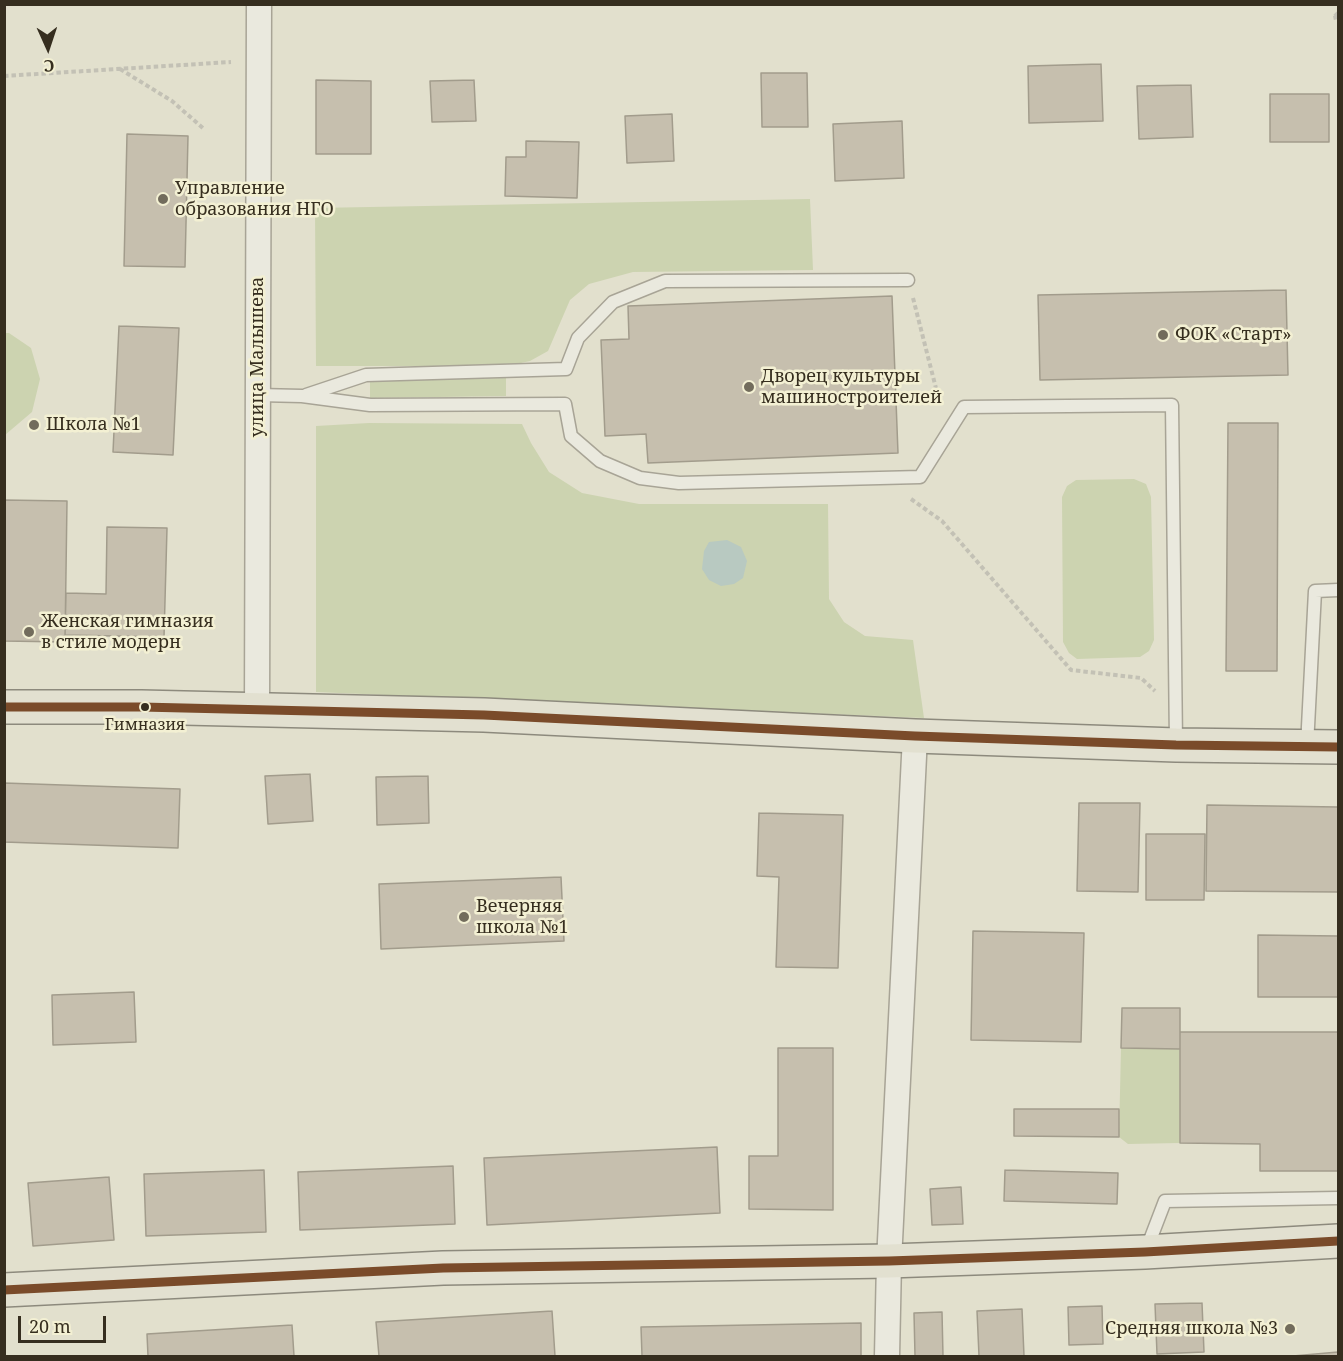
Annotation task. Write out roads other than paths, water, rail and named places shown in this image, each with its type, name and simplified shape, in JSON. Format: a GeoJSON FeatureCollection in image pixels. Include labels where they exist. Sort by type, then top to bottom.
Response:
{"type":"FeatureCollection","features":[{"type":"Feature","properties":{"kind":"main road"},"geometry":{"type":"LineString","coordinates":[[4,707],[257,709],[484,715],[915,736],[1176,745],[1323,747]]}},
{"type":"Feature","properties":{"kind":"main road"},"geometry":{"type":"LineString","coordinates":[[4,1290],[443,1268],[889,1261],[1145,1252],[1338,1241]]}},
{"type":"Feature","properties":{"kind":"street","name":"улица Малышева"},"geometry":{"type":"LineString","coordinates":[[257,709],[259,4]]}},
{"type":"Feature","properties":{"kind":"street"},"geometry":{"type":"LineString","coordinates":[[887,1356],[889,1261],[915,736]]}},
{"type":"Feature","properties":{"kind":"lane"},"geometry":{"type":"LineString","coordinates":[[302,396],[366,375],[566,369],[578,338],[613,302],[665,281],[908,280]]}},
{"type":"Feature","properties":{"kind":"lane"},"geometry":{"type":"LineString","coordinates":[[258,395],[302,396],[369,405],[565,404],[571,436],[600,461],[640,478],[679,483],[920,477],[964,407],[1172,405],[1176,745]]}},
{"type":"Feature","properties":{"kind":"lane"},"geometry":{"type":"LineString","coordinates":[[1323,747],[1315,591],[1338,590]]}},
{"type":"Feature","properties":{"kind":"lane"},"geometry":{"type":"LineString","coordinates":[[1145,1252],[1165,1202],[1338,1198]]}},
{"type":"Feature","properties":{"kind":"place","name":"Управление образования НГО"},"geometry":{"type":"Point","coordinates":[163,199]}},
{"type":"Feature","properties":{"kind":"place","name":"ФОК «Старт»"},"geometry":{"type":"Point","coordinates":[1163,335]}},
{"type":"Feature","properties":{"kind":"place","name":"Дворец культуры машиностроителей"},"geometry":{"type":"Point","coordinates":[749,387]}},
{"type":"Feature","properties":{"kind":"place","name":"Школа №1"},"geometry":{"type":"Point","coordinates":[34,425]}},
{"type":"Feature","properties":{"kind":"place","name":"Женская гимназия в стиле модерн"},"geometry":{"type":"Point","coordinates":[29,632]}},
{"type":"Feature","properties":{"kind":"place","name":"Гимназия"},"geometry":{"type":"Point","coordinates":[145,707]}},
{"type":"Feature","properties":{"kind":"place","name":"Вечерняя школа №1"},"geometry":{"type":"Point","coordinates":[464,917]}},
{"type":"Feature","properties":{"kind":"place","name":"Средняя школа №3"},"geometry":{"type":"Point","coordinates":[1290,1329]}}]}
